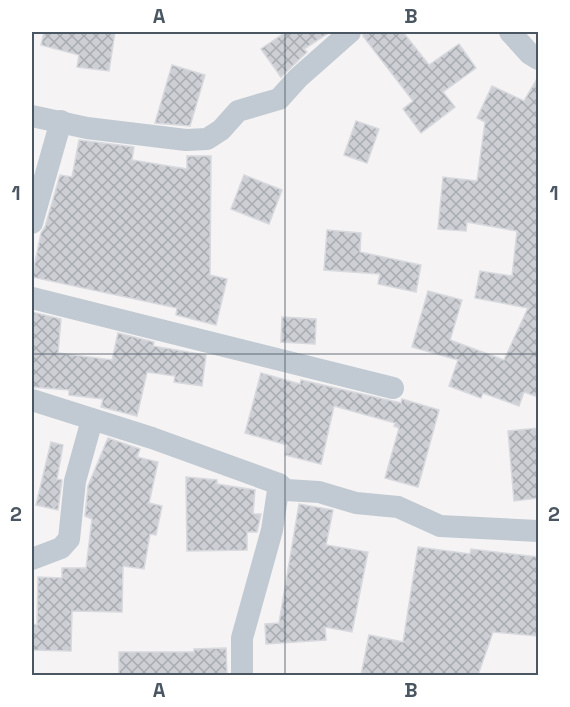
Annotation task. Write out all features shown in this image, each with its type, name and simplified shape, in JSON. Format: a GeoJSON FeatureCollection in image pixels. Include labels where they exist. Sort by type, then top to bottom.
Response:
{"type":"FeatureCollection","features":[{"type":"Feature","properties":{"kind":"street"},"geometry":{"type":"LineString","coordinates":[[32,116],[87,128],[140,135],[207,139],[221,130],[238,111],[279,99],[298,78],[350,32]]}},
{"type":"Feature","properties":{"kind":"street"},"geometry":{"type":"LineString","coordinates":[[510,32],[530,54],[538,58]]}},
{"type":"Feature","properties":{"kind":"street"},"geometry":{"type":"LineString","coordinates":[[32,223],[61,121]]}},
{"type":"Feature","properties":{"kind":"street"},"geometry":{"type":"LineString","coordinates":[[32,298],[393,388]]}},
{"type":"Feature","properties":{"kind":"street"},"geometry":{"type":"LineString","coordinates":[[32,400],[279,484],[286,490],[319,492],[356,503],[398,507],[440,526],[538,531]]}},
{"type":"Feature","properties":{"kind":"street"},"geometry":{"type":"LineString","coordinates":[[32,559],[62,548],[69,539],[75,481],[92,420]]}},
{"type":"Feature","properties":{"kind":"street"},"geometry":{"type":"LineString","coordinates":[[242,675],[242,638],[272,530],[279,484]]}},
{"type":"Feature","properties":{"kind":"building"},"geometry":{"type":"Polygon","coordinates":[[[44,32],[115,32],[109,71],[77,67],[79,55],[41,45],[44,32]]]}},
{"type":"Feature","properties":{"kind":"building"},"geometry":{"type":"Polygon","coordinates":[[[286,32],[330,32],[304,49],[307,52],[281,77],[261,49],[286,32]]]}},
{"type":"Feature","properties":{"kind":"building"},"geometry":{"type":"Polygon","coordinates":[[[363,32],[403,32],[429,65],[459,44],[476,68],[443,92],[455,107],[421,133],[403,109],[413,101],[363,36],[363,32]]]}},
{"type":"Feature","properties":{"kind":"building"},"geometry":{"type":"Polygon","coordinates":[[[172,65],[205,75],[190,126],[155,123],[172,65]]]}},
{"type":"Feature","properties":{"kind":"building"},"geometry":{"type":"Polygon","coordinates":[[[538,77],[538,397],[524,392],[519,406],[483,393],[481,398],[449,386],[458,360],[412,347],[428,291],[462,300],[450,340],[504,360],[528,308],[475,298],[480,271],[512,276],[517,231],[467,222],[466,231],[438,229],[443,177],[477,181],[485,122],[477,118],[492,86],[524,101],[538,77]]]}},
{"type":"Feature","properties":{"kind":"building"},"geometry":{"type":"Polygon","coordinates":[[[356,121],[379,129],[367,163],[344,155],[356,121]]]}},
{"type":"Feature","properties":{"kind":"building"},"geometry":{"type":"Polygon","coordinates":[[[79,140],[134,147],[132,160],[187,169],[187,156],[211,156],[210,275],[227,279],[216,325],[176,315],[177,308],[32,277],[41,233],[45,227],[60,175],[72,177],[79,140]]]}},
{"type":"Feature","properties":{"kind":"building"},"geometry":{"type":"Polygon","coordinates":[[[244,175],[282,190],[269,224],[231,209],[244,175]]]}},
{"type":"Feature","properties":{"kind":"building"},"geometry":{"type":"Polygon","coordinates":[[[327,230],[361,233],[360,252],[421,265],[416,292],[378,284],[380,274],[324,270],[327,230]]]}},
{"type":"Feature","properties":{"kind":"building"},"geometry":{"type":"Polygon","coordinates":[[[32,312],[61,319],[58,353],[112,360],[118,333],[154,342],[153,346],[206,355],[202,386],[174,382],[175,376],[147,372],[137,416],[101,407],[103,399],[69,395],[69,390],[32,387],[32,312]]]}},
{"type":"Feature","properties":{"kind":"building"},"geometry":{"type":"Polygon","coordinates":[[[282,317],[316,319],[315,344],[281,342],[282,317]]]}},
{"type":"Feature","properties":{"kind":"building"},"geometry":{"type":"Polygon","coordinates":[[[261,373],[300,384],[301,380],[401,403],[402,399],[439,410],[418,487],[385,478],[399,428],[394,426],[395,423],[334,406],[321,464],[285,455],[287,445],[245,433],[261,373]]]}},
{"type":"Feature","properties":{"kind":"building"},"geometry":{"type":"Polygon","coordinates":[[[538,428],[538,498],[514,501],[508,431],[538,428]]]}},
{"type":"Feature","properties":{"kind":"building"},"geometry":{"type":"Polygon","coordinates":[[[108,438],[140,449],[137,457],[158,462],[149,503],[162,506],[156,535],[150,534],[144,569],[123,566],[122,612],[72,611],[71,651],[32,650],[32,624],[37,625],[38,577],[62,578],[62,568],[86,568],[92,519],[85,516],[88,486],[108,438]]]}},
{"type":"Feature","properties":{"kind":"building"},"geometry":{"type":"Polygon","coordinates":[[[51,442],[63,445],[57,479],[62,480],[58,510],[36,505],[51,442]]]}},
{"type":"Feature","properties":{"kind":"building"},"geometry":{"type":"Polygon","coordinates":[[[186,477],[217,480],[217,484],[255,490],[253,514],[261,514],[257,532],[247,532],[247,550],[187,551],[186,477]]]}},
{"type":"Feature","properties":{"kind":"building"},"geometry":{"type":"Polygon","coordinates":[[[299,504],[333,510],[326,545],[368,552],[352,632],[325,627],[326,640],[266,644],[265,624],[279,623],[299,504]]]}},
{"type":"Feature","properties":{"kind":"building"},"geometry":{"type":"Polygon","coordinates":[[[418,547],[470,554],[471,549],[538,557],[537,636],[493,632],[478,675],[361,675],[369,635],[403,642],[418,547]]]}},
{"type":"Feature","properties":{"kind":"building"},"geometry":{"type":"Polygon","coordinates":[[[226,648],[227,675],[119,675],[119,652],[194,652],[194,649],[226,648]]]}}]}
